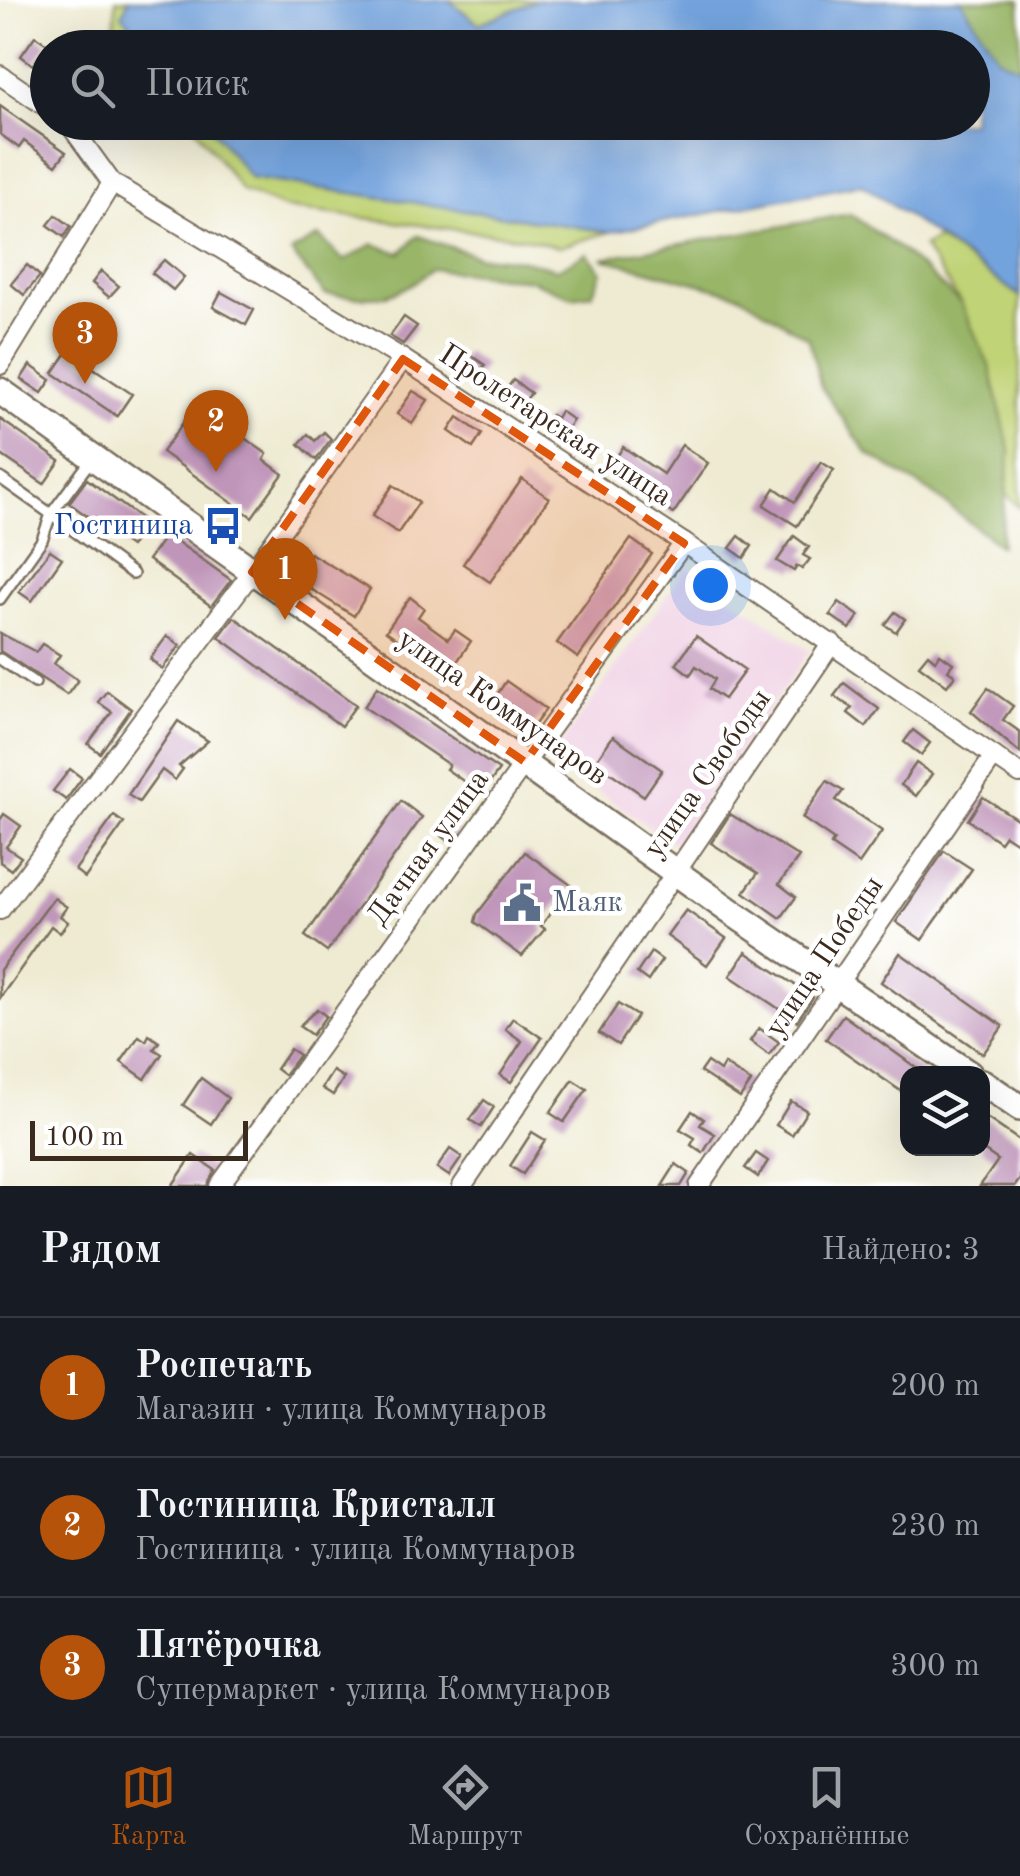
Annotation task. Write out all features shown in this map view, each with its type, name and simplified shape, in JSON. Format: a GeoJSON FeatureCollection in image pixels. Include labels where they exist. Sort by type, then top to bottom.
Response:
{"type":"FeatureCollection","features":[{"type":"Feature","properties":{"kind":"main road","name":"улица Коммунаров"},"geometry":{"type":"LineString","coordinates":[[0,391],[90,460],[958,1066]]}},
{"type":"Feature","properties":{"kind":"main road"},"geometry":{"type":"LineString","coordinates":[[990,1087],[1020,1108]]}},
{"type":"Feature","properties":{"kind":"street"},"geometry":{"type":"LineString","coordinates":[[0,75],[30,96]]}},
{"type":"Feature","properties":{"kind":"street","name":"Пролетарская улица"},"geometry":{"type":"LineString","coordinates":[[81,140],[112,183],[403,359],[684,543],[1020,774]]}},
{"type":"Feature","properties":{"kind":"street"},"geometry":{"type":"LineString","coordinates":[[0,365],[112,183]]}},
{"type":"Feature","properties":{"kind":"street"},"geometry":{"type":"LineString","coordinates":[[0,910],[252,572],[403,359]]}},
{"type":"Feature","properties":{"kind":"street","name":"Дачная улица"},"geometry":{"type":"LineString","coordinates":[[218,1186],[684,543]]}},
{"type":"Feature","properties":{"kind":"street","name":"улица Свободы"},"geometry":{"type":"LineString","coordinates":[[462,1186],[674,870],[832,644]]}},
{"type":"Feature","properties":{"kind":"street","name":"улица Победы"},"geometry":{"type":"LineString","coordinates":[[699,1186],[994,756]]}},
{"type":"Feature","properties":{"kind":"lane"},"geometry":{"type":"LineString","coordinates":[[0,598],[42,540],[50,514],[90,460]]}},
{"type":"Feature","properties":{"kind":"lane"},"geometry":{"type":"LineString","coordinates":[[0,478],[133,574]]}},
{"type":"Feature","properties":{"kind":"lane"},"geometry":{"type":"LineString","coordinates":[[0,659],[35,684]]}},
{"type":"Feature","properties":{"kind":"highlighted area"},"geometry":{"type":"Polygon","coordinates":[[[403,359],[684,543],[525,762],[252,572],[403,359]]]}},
{"type":"Feature","properties":{"kind":"shaded area"},"geometry":{"type":"Polygon","coordinates":[[[687,568],[810,651],[674,844],[551,758],[687,568]]]}},
{"type":"Feature","properties":{"kind":"green space"},"geometry":{"type":"Polygon","coordinates":[[[116,0],[129,0],[122,14],[135,30],[114,30],[116,0]]]}},
{"type":"Feature","properties":{"kind":"green space"},"geometry":{"type":"Polygon","coordinates":[[[449,0],[537,0],[478,24],[449,0]]]}},
{"type":"Feature","properties":{"kind":"green space"},"geometry":{"type":"Polygon","coordinates":[[[961,0],[1020,0],[1020,68],[998,58],[990,45],[990,30],[980,30],[961,0]]]}},
{"type":"Feature","properties":{"kind":"green space"},"geometry":{"type":"Polygon","coordinates":[[[204,140],[221,140],[251,178],[610,232],[559,247],[524,238],[284,208],[242,191],[204,140]]]}},
{"type":"Feature","properties":{"kind":"green space"},"geometry":{"type":"Polygon","coordinates":[[[850,214],[901,250],[961,303],[990,368],[1010,451],[1000,546],[932,493],[867,453],[821,387],[809,339],[740,295],[602,258],[850,214]]]}},
{"type":"Feature","properties":{"kind":"green space"},"geometry":{"type":"Polygon","coordinates":[[[319,236],[344,261],[373,244],[400,253],[418,236],[477,256],[523,260],[557,269],[587,253],[602,272],[592,294],[572,297],[531,280],[432,269],[406,288],[383,296],[325,294],[291,252],[319,236]]]}},
{"type":"Feature","properties":{"kind":"green space"},"geometry":{"type":"Polygon","coordinates":[[[937,239],[1020,296],[1020,508],[1006,494],[1010,451],[961,303],[923,247],[937,239]]]}},
{"type":"Feature","properties":{"kind":"water"},"geometry":{"type":"Polygon","coordinates":[[[129,0],[449,0],[479,24],[537,0],[961,0],[980,30],[135,30],[122,14],[129,0]]]}},
{"type":"Feature","properties":{"kind":"water"},"geometry":{"type":"Polygon","coordinates":[[[990,45],[998,57],[1020,68],[1020,296],[862,184],[610,232],[251,178],[221,140],[990,140],[990,45]]]}},
{"type":"Feature","properties":{"kind":"building"},"geometry":{"type":"Polygon","coordinates":[[[30,43],[30,63],[21,56],[30,43]]]}},
{"type":"Feature","properties":{"kind":"building"},"geometry":{"type":"Polygon","coordinates":[[[0,106],[30,127],[30,140],[49,140],[66,152],[56,165],[24,141],[19,148],[0,134],[0,106]]]}},
{"type":"Feature","properties":{"kind":"building"},"geometry":{"type":"Polygon","coordinates":[[[56,215],[71,226],[64,237],[48,225],[56,215]]]}},
{"type":"Feature","properties":{"kind":"building"},"geometry":{"type":"Polygon","coordinates":[[[164,260],[184,277],[173,290],[152,273],[164,260]]]}},
{"type":"Feature","properties":{"kind":"building"},"geometry":{"type":"Polygon","coordinates":[[[27,265],[40,276],[24,295],[11,284],[27,265]]]}},
{"type":"Feature","properties":{"kind":"building"},"geometry":{"type":"Polygon","coordinates":[[[101,271],[119,286],[109,297],[92,283],[101,271]]]}},
{"type":"Feature","properties":{"kind":"building"},"geometry":{"type":"Polygon","coordinates":[[[221,292],[254,310],[246,325],[213,307],[221,292]]]}},
{"type":"Feature","properties":{"kind":"building"},"geometry":{"type":"Polygon","coordinates":[[[404,317],[417,326],[403,344],[390,336],[404,317]]]}},
{"type":"Feature","properties":{"kind":"building"},"geometry":{"type":"Polygon","coordinates":[[[68,351],[132,394],[117,416],[53,373],[68,351]]]}},
{"type":"Feature","properties":{"kind":"building"},"geometry":{"type":"Polygon","coordinates":[[[466,352],[485,365],[475,379],[456,365],[466,352]]]}},
{"type":"Feature","properties":{"kind":"building"},"geometry":{"type":"Polygon","coordinates":[[[30,365],[51,380],[42,393],[21,379],[30,365]]]}},
{"type":"Feature","properties":{"kind":"building"},"geometry":{"type":"Polygon","coordinates":[[[513,380],[531,393],[520,408],[502,396],[513,380]]]}},
{"type":"Feature","properties":{"kind":"building"},"geometry":{"type":"Polygon","coordinates":[[[413,391],[428,400],[412,424],[397,414],[413,391]]]}},
{"type":"Feature","properties":{"kind":"building"},"geometry":{"type":"Polygon","coordinates":[[[193,409],[216,426],[219,420],[267,454],[264,460],[283,474],[252,517],[162,452],[193,409]]]}},
{"type":"Feature","properties":{"kind":"building"},"geometry":{"type":"Polygon","coordinates":[[[560,411],[573,420],[561,438],[543,426],[560,411]]]}},
{"type":"Feature","properties":{"kind":"building"},"geometry":{"type":"Polygon","coordinates":[[[458,417],[482,434],[473,448],[449,431],[458,417]]]}},
{"type":"Feature","properties":{"kind":"building"},"geometry":{"type":"Polygon","coordinates":[[[0,419],[60,461],[44,484],[0,454],[0,419]]]}},
{"type":"Feature","properties":{"kind":"building"},"geometry":{"type":"Polygon","coordinates":[[[324,432],[331,439],[316,460],[299,444],[308,434],[315,441],[324,432]]]}},
{"type":"Feature","properties":{"kind":"building"},"geometry":{"type":"Polygon","coordinates":[[[682,445],[708,463],[673,514],[608,470],[623,447],[663,474],[682,445]]]}},
{"type":"Feature","properties":{"kind":"building"},"geometry":{"type":"Polygon","coordinates":[[[821,462],[834,470],[797,526],[764,505],[775,488],[795,502],[821,462]]]}},
{"type":"Feature","properties":{"kind":"building"},"geometry":{"type":"Polygon","coordinates":[[[87,479],[147,523],[130,547],[69,503],[87,479]]]}},
{"type":"Feature","properties":{"kind":"building"},"geometry":{"type":"Polygon","coordinates":[[[522,479],[549,498],[490,582],[463,564],[522,479]]]}},
{"type":"Feature","properties":{"kind":"building"},"geometry":{"type":"Polygon","coordinates":[[[393,485],[419,502],[398,533],[372,516],[393,485]]]}},
{"type":"Feature","properties":{"kind":"building"},"geometry":{"type":"Polygon","coordinates":[[[166,534],[231,580],[211,606],[148,560],[166,534]]]}},
{"type":"Feature","properties":{"kind":"building"},"geometry":{"type":"Polygon","coordinates":[[[739,536],[752,546],[744,558],[730,548],[739,536]]]}},
{"type":"Feature","properties":{"kind":"building"},"geometry":{"type":"Polygon","coordinates":[[[794,536],[809,547],[803,555],[810,559],[802,569],[797,566],[794,571],[777,561],[794,536]]]}},
{"type":"Feature","properties":{"kind":"building"},"geometry":{"type":"Polygon","coordinates":[[[631,539],[652,554],[578,658],[557,643],[631,539]]]}},
{"type":"Feature","properties":{"kind":"building"},"geometry":{"type":"Polygon","coordinates":[[[50,550],[62,558],[32,601],[19,592],[50,550]]]}},
{"type":"Feature","properties":{"kind":"building"},"geometry":{"type":"Polygon","coordinates":[[[310,553],[370,589],[354,616],[293,578],[310,553]]]}},
{"type":"Feature","properties":{"kind":"building"},"geometry":{"type":"Polygon","coordinates":[[[410,597],[424,608],[418,617],[448,639],[455,630],[471,641],[448,675],[386,631],[410,597]]]}},
{"type":"Feature","properties":{"kind":"building"},"geometry":{"type":"Polygon","coordinates":[[[839,602],[859,616],[850,629],[830,615],[839,602]]]}},
{"type":"Feature","properties":{"kind":"building"},"geometry":{"type":"Polygon","coordinates":[[[895,612],[905,619],[896,632],[885,625],[895,612]]]}},
{"type":"Feature","properties":{"kind":"building"},"geometry":{"type":"Polygon","coordinates":[[[234,617],[356,705],[341,726],[219,637],[234,617]]]}},
{"type":"Feature","properties":{"kind":"building"},"geometry":{"type":"Polygon","coordinates":[[[0,633],[36,652],[42,644],[60,655],[54,664],[78,680],[67,695],[0,651],[0,633]]]}},
{"type":"Feature","properties":{"kind":"building"},"geometry":{"type":"Polygon","coordinates":[[[167,636],[180,646],[162,669],[150,659],[167,636]]]}},
{"type":"Feature","properties":{"kind":"building"},"geometry":{"type":"Polygon","coordinates":[[[696,636],[745,670],[724,699],[709,689],[715,679],[696,666],[690,675],[676,664],[696,636]]]}},
{"type":"Feature","properties":{"kind":"building"},"geometry":{"type":"Polygon","coordinates":[[[928,654],[935,660],[940,654],[953,663],[948,670],[955,675],[947,686],[919,665],[928,654]]]}},
{"type":"Feature","properties":{"kind":"building"},"geometry":{"type":"Polygon","coordinates":[[[506,681],[546,709],[530,731],[491,704],[506,681]]]}},
{"type":"Feature","properties":{"kind":"building"},"geometry":{"type":"Polygon","coordinates":[[[844,683],[879,709],[866,727],[848,713],[852,708],[834,696],[844,683]]]}},
{"type":"Feature","properties":{"kind":"building"},"geometry":{"type":"Polygon","coordinates":[[[377,687],[499,770],[482,794],[446,769],[449,765],[364,707],[377,687]]]}},
{"type":"Feature","properties":{"kind":"building"},"geometry":{"type":"Polygon","coordinates":[[[988,688],[1013,706],[1003,720],[1020,732],[1020,753],[971,711],[988,688]]]}},
{"type":"Feature","properties":{"kind":"building"},"geometry":{"type":"Polygon","coordinates":[[[107,691],[131,709],[100,753],[88,744],[112,712],[98,702],[107,691]]]}},
{"type":"Feature","properties":{"kind":"building"},"geometry":{"type":"Polygon","coordinates":[[[178,721],[208,741],[179,766],[183,769],[175,780],[162,770],[139,802],[128,795],[178,721]]]}},
{"type":"Feature","properties":{"kind":"building"},"geometry":{"type":"Polygon","coordinates":[[[913,730],[930,743],[921,755],[904,742],[913,730]]]}},
{"type":"Feature","properties":{"kind":"building"},"geometry":{"type":"Polygon","coordinates":[[[613,736],[662,770],[644,796],[595,762],[613,736]]]}},
{"type":"Feature","properties":{"kind":"building"},"geometry":{"type":"Polygon","coordinates":[[[916,763],[932,774],[916,796],[901,785],[916,763]]]}},
{"type":"Feature","properties":{"kind":"building"},"geometry":{"type":"Polygon","coordinates":[[[70,769],[82,778],[66,800],[53,791],[70,769]]]}},
{"type":"Feature","properties":{"kind":"building"},"geometry":{"type":"Polygon","coordinates":[[[827,781],[843,791],[836,800],[882,831],[859,864],[802,818],[827,781]]]}},
{"type":"Feature","properties":{"kind":"building"},"geometry":{"type":"Polygon","coordinates":[[[983,797],[1020,821],[1020,845],[1005,835],[1000,842],[968,820],[983,797]]]}},
{"type":"Feature","properties":{"kind":"building"},"geometry":{"type":"Polygon","coordinates":[[[401,801],[422,817],[327,952],[305,936],[401,801]]]}},
{"type":"Feature","properties":{"kind":"building"},"geometry":{"type":"Polygon","coordinates":[[[4,814],[21,826],[6,847],[21,857],[11,870],[0,862],[0,820],[4,814]]]}},
{"type":"Feature","properties":{"kind":"building"},"geometry":{"type":"Polygon","coordinates":[[[730,814],[799,857],[779,884],[796,897],[781,918],[744,892],[758,873],[711,843],[730,814]]]}},
{"type":"Feature","properties":{"kind":"building"},"geometry":{"type":"Polygon","coordinates":[[[114,816],[124,823],[85,878],[75,870],[114,816]]]}},
{"type":"Feature","properties":{"kind":"building"},"geometry":{"type":"Polygon","coordinates":[[[444,819],[458,828],[449,841],[435,831],[444,819]]]}},
{"type":"Feature","properties":{"kind":"building"},"geometry":{"type":"Polygon","coordinates":[[[944,851],[972,869],[922,940],[896,922],[944,851]]]}},
{"type":"Feature","properties":{"kind":"building","name":"Маяк"},"geometry":{"type":"Polygon","coordinates":[[[525,852],[571,885],[541,926],[545,929],[522,956],[475,922],[477,914],[525,852]]]}},
{"type":"Feature","properties":{"kind":"building"},"geometry":{"type":"Polygon","coordinates":[[[54,898],[67,907],[60,916],[68,922],[60,933],[51,926],[0,998],[0,970],[54,898]]]}},
{"type":"Feature","properties":{"kind":"building"},"geometry":{"type":"Polygon","coordinates":[[[686,910],[726,938],[707,965],[667,936],[686,910]]]}},
{"type":"Feature","properties":{"kind":"building"},"geometry":{"type":"Polygon","coordinates":[[[651,952],[662,960],[648,981],[637,973],[651,952]]]}},
{"type":"Feature","properties":{"kind":"building"},"geometry":{"type":"Polygon","coordinates":[[[746,952],[813,997],[797,1021],[730,976],[746,952]]]}},
{"type":"Feature","properties":{"kind":"building"},"geometry":{"type":"Polygon","coordinates":[[[900,953],[1003,1026],[983,1054],[881,982],[900,953]]]}},
{"type":"Feature","properties":{"kind":"building"},"geometry":{"type":"Polygon","coordinates":[[[618,1004],[637,1016],[618,1045],[599,1033],[618,1004]]]}},
{"type":"Feature","properties":{"kind":"building"},"geometry":{"type":"Polygon","coordinates":[[[317,1009],[326,1016],[312,1035],[299,1026],[317,1009]]]}},
{"type":"Feature","properties":{"kind":"building"},"geometry":{"type":"Polygon","coordinates":[[[843,1015],[914,1066],[900,1066],[900,1090],[826,1039],[843,1015]]]}},
{"type":"Feature","properties":{"kind":"building"},"geometry":{"type":"Polygon","coordinates":[[[513,1018],[542,1038],[511,1082],[500,1075],[522,1041],[505,1029],[513,1018]]]}},
{"type":"Feature","properties":{"kind":"building"},"geometry":{"type":"Polygon","coordinates":[[[759,1028],[779,1042],[769,1055],[750,1041],[759,1028]]]}},
{"type":"Feature","properties":{"kind":"building"},"geometry":{"type":"Polygon","coordinates":[[[149,1035],[159,1042],[154,1049],[162,1054],[145,1079],[121,1062],[139,1036],[146,1041],[149,1035]]]}},
{"type":"Feature","properties":{"kind":"building"},"geometry":{"type":"Polygon","coordinates":[[[290,1049],[299,1055],[284,1075],[276,1069],[290,1049]]]}},
{"type":"Feature","properties":{"kind":"building"},"geometry":{"type":"Polygon","coordinates":[[[707,1062],[720,1071],[724,1064],[751,1082],[740,1098],[700,1072],[707,1062]]]}},
{"type":"Feature","properties":{"kind":"building"},"geometry":{"type":"Polygon","coordinates":[[[333,1071],[344,1078],[333,1095],[322,1088],[333,1071]]]}},
{"type":"Feature","properties":{"kind":"building"},"geometry":{"type":"Polygon","coordinates":[[[201,1078],[228,1098],[211,1124],[183,1105],[201,1078]]]}},
{"type":"Feature","properties":{"kind":"building"},"geometry":{"type":"Polygon","coordinates":[[[573,1080],[587,1089],[564,1122],[550,1113],[573,1080]]]}},
{"type":"Feature","properties":{"kind":"building"},"geometry":{"type":"Polygon","coordinates":[[[484,1100],[494,1107],[481,1127],[470,1120],[484,1100]]]}},
{"type":"Feature","properties":{"kind":"building"},"geometry":{"type":"Polygon","coordinates":[[[791,1101],[807,1111],[792,1135],[776,1125],[791,1101]]]}},
{"type":"Feature","properties":{"kind":"building"},"geometry":{"type":"Polygon","coordinates":[[[692,1111],[704,1119],[700,1125],[715,1134],[703,1153],[691,1145],[695,1138],[680,1129],[692,1111]]]}},
{"type":"Feature","properties":{"kind":"building"},"geometry":{"type":"Polygon","coordinates":[[[990,1120],[1020,1141],[1020,1179],[1015,1186],[980,1186],[998,1160],[990,1154],[990,1120]]]}},
{"type":"Feature","properties":{"kind":"building"},"geometry":{"type":"Polygon","coordinates":[[[532,1132],[545,1140],[523,1174],[510,1166],[532,1132]]]}},
{"type":"Feature","properties":{"kind":"building"},"geometry":{"type":"Polygon","coordinates":[[[450,1149],[462,1157],[449,1176],[437,1168],[450,1149]]]}},
{"type":"Feature","properties":{"kind":"building"},"geometry":{"type":"Polygon","coordinates":[[[756,1153],[768,1161],[758,1177],[745,1168],[756,1153]]]}},
{"type":"Feature","properties":{"kind":"building"},"geometry":{"type":"Polygon","coordinates":[[[193,1155],[215,1170],[207,1186],[172,1186],[193,1155]]]}},
{"type":"Feature","properties":{"kind":"building"},"geometry":{"type":"Polygon","coordinates":[[[676,1164],[689,1173],[681,1186],[662,1186],[676,1164]]]}},
{"type":"Feature","properties":{"kind":"place","name":"Пятёрочка"},"geometry":{"type":"Point","coordinates":[85,384]}},
{"type":"Feature","properties":{"kind":"place","name":"Гостиница Кристалл"},"geometry":{"type":"Point","coordinates":[216,472]}},
{"type":"Feature","properties":{"kind":"place","name":"Гостиница"},"geometry":{"type":"Point","coordinates":[223,526]}},
{"type":"Feature","properties":{"kind":"place","name":"Роспечать"},"geometry":{"type":"Point","coordinates":[285,620]}},
{"type":"Feature","properties":{"kind":"place","name":"Маяк"},"geometry":{"type":"Point","coordinates":[522,903]}}]}
